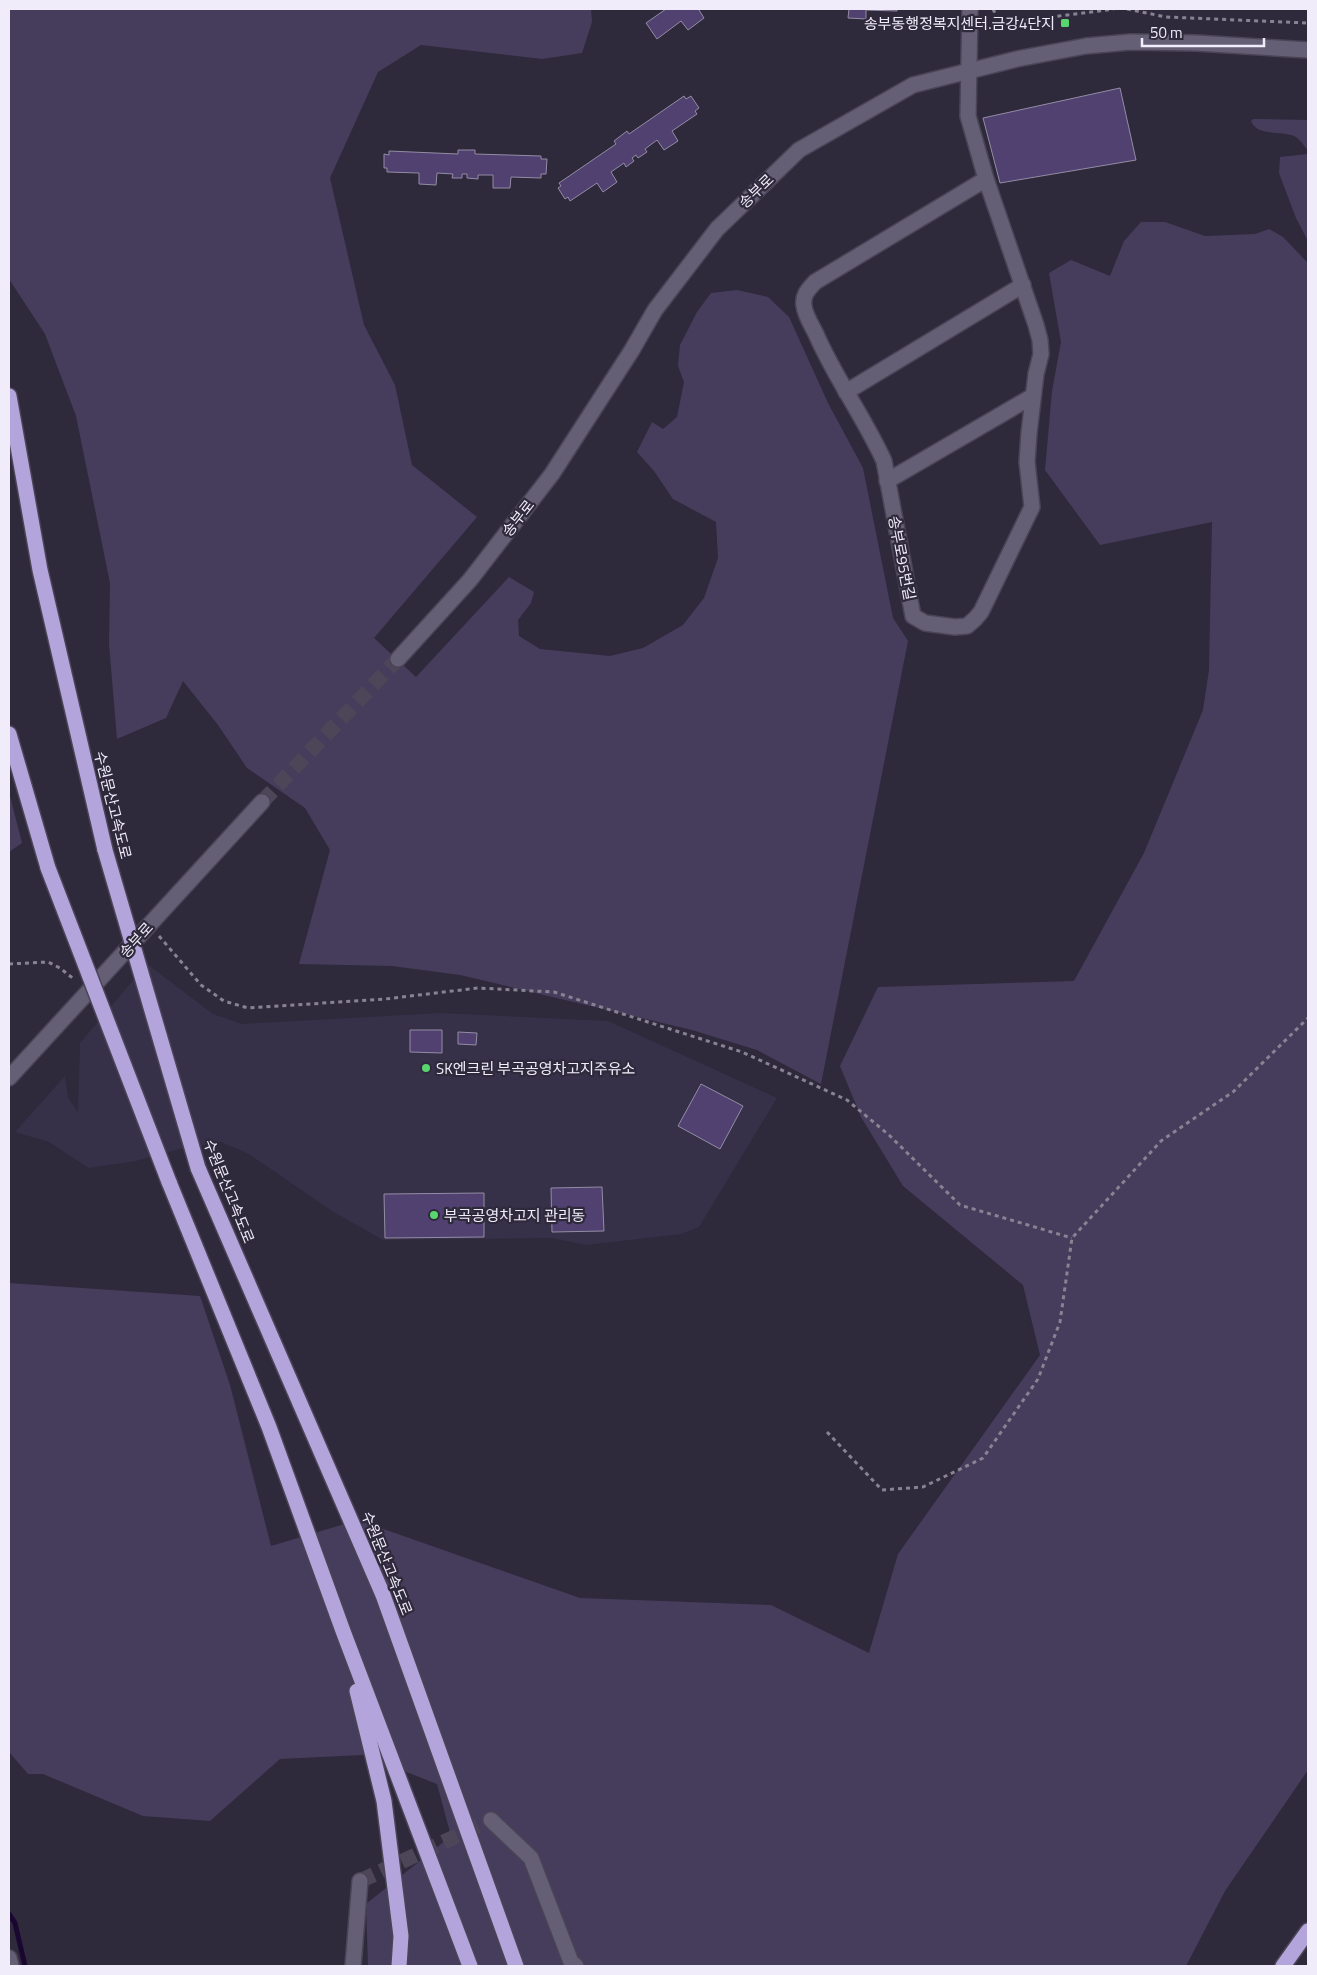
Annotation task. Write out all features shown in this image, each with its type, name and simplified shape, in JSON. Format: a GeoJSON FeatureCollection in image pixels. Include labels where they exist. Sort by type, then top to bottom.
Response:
{"type":"FeatureCollection","features":[{"type":"Feature","properties":{"kind":"highway","name":"수원문산고속도로"},"geometry":{"type":"LineString","coordinates":[[9,396],[40,570],[105,850],[198,1168],[383,1595],[516,1966]]}},
{"type":"Feature","properties":{"kind":"highway"},"geometry":{"type":"LineString","coordinates":[[9,734],[48,868],[169,1182],[269,1428],[343,1631],[470,1966]]}},
{"type":"Feature","properties":{"kind":"highway"},"geometry":{"type":"LineString","coordinates":[[343,1631],[384,1801],[401,1936],[399,1966]]}},
{"type":"Feature","properties":{"kind":"highway"},"geometry":{"type":"LineString","coordinates":[[1283,1966],[1308,1931]]}},
{"type":"Feature","properties":{"kind":"highway"},"geometry":{"type":"LineString","coordinates":[[1291,1966],[1308,1931]]}},
{"type":"Feature","properties":{"kind":"street"},"geometry":{"type":"LineString","coordinates":[[970,9],[973,69]]}},
{"type":"Feature","properties":{"kind":"street"},"geometry":{"type":"LineString","coordinates":[[973,69],[978,9]]}},
{"type":"Feature","properties":{"kind":"street","name":"송부로"},"geometry":{"type":"LineString","coordinates":[[398,659],[470,580],[552,474],[632,350],[655,310],[717,229],[799,150],[913,85],[973,69],[1086,46],[1130,42],[1196,43],[1308,50]]}},
{"type":"Feature","properties":{"kind":"street","name":"송부로95번길"},"geometry":{"type":"LineString","coordinates":[[973,69],[968,116],[986,179],[1036,325],[1041,354],[1033,396],[1028,462],[1032,507],[981,612],[967,626],[955,627],[925,623],[913,616],[884,461],[874,438],[823,349],[804,306],[805,294],[815,282],[986,179]]}},
{"type":"Feature","properties":{"kind":"street"},"geometry":{"type":"LineString","coordinates":[[846,392],[1023,285]]}},
{"type":"Feature","properties":{"kind":"street"},"geometry":{"type":"LineString","coordinates":[[887,481],[1033,396]]}},
{"type":"Feature","properties":{"kind":"street","name":"송부로"},"geometry":{"type":"LineString","coordinates":[[9,1078],[262,802]]}},
{"type":"Feature","properties":{"kind":"street"},"geometry":{"type":"LineString","coordinates":[[491,1820],[530,1858],[571,1962],[576,1966]]}},
{"type":"Feature","properties":{"kind":"street"},"geometry":{"type":"LineString","coordinates":[[353,1966],[360,1881]]}},
{"type":"Feature","properties":{"kind":"street"},"geometry":{"type":"LineString","coordinates":[[9,1958],[11,1966]]}},
{"type":"Feature","properties":{"kind":"path"},"geometry":{"type":"LineString","coordinates":[[993,9],[998,19],[1006,23],[1114,9]]}},
{"type":"Feature","properties":{"kind":"path"},"geometry":{"type":"LineString","coordinates":[[1127,9],[1166,17],[1308,23]]}},
{"type":"Feature","properties":{"kind":"path"},"geometry":{"type":"LineString","coordinates":[[150,925],[201,985],[224,1001],[248,1008],[385,999],[478,988],[554,992],[742,1052],[847,1100],[889,1135],[960,1205],[1072,1238]]}},
{"type":"Feature","properties":{"kind":"path"},"geometry":{"type":"LineString","coordinates":[[9,964],[48,962],[60,968],[89,992]]}},
{"type":"Feature","properties":{"kind":"path"},"geometry":{"type":"LineString","coordinates":[[827,1432],[882,1490],[923,1487],[983,1458],[1038,1379],[1060,1322],[1072,1238],[1161,1141],[1233,1092],[1308,1018]]}},
{"type":"Feature","properties":{"kind":"shaded area"},"geometry":{"type":"Polygon","coordinates":[[[9,9],[591,9],[592,22],[582,53],[542,59],[421,45],[378,72],[330,178],[364,325],[395,385],[412,465],[477,517],[374,638],[416,677],[509,577],[534,592],[531,603],[518,620],[519,636],[540,649],[610,656],[643,648],[683,625],[704,598],[718,558],[716,522],[673,499],[654,471],[637,452],[652,422],[663,429],[677,417],[684,382],[678,366],[680,345],[697,312],[711,293],[737,290],[768,297],[789,317],[828,403],[863,468],[893,618],[908,641],[821,1084],[757,1050],[692,1030],[460,975],[392,966],[299,964],[330,850],[305,808],[247,768],[218,725],[183,681],[166,718],[117,739],[109,644],[110,583],[76,416],[45,334],[9,279],[9,9]]]}},
{"type":"Feature","properties":{"kind":"shaded area"},"geometry":{"type":"Polygon","coordinates":[[[1253,119],[1308,120],[1308,150],[1294,136],[1258,129],[1251,121],[1253,119]]]}},
{"type":"Feature","properties":{"kind":"shaded area"},"geometry":{"type":"Polygon","coordinates":[[[1308,154],[1308,241],[1296,218],[1279,173],[1280,157],[1308,154]]]}},
{"type":"Feature","properties":{"kind":"shaded area"},"geometry":{"type":"Polygon","coordinates":[[[1141,222],[1165,222],[1205,236],[1255,234],[1269,229],[1283,237],[1307,262],[1308,259],[1308,1770],[1225,1891],[1186,1966],[368,1966],[366,1904],[451,1836],[437,1784],[363,1755],[280,1759],[210,1821],[143,1816],[43,1774],[28,1774],[9,1752],[9,1283],[200,1296],[230,1385],[271,1546],[358,1520],[580,1598],[771,1605],[869,1653],[898,1554],[1040,1355],[1023,1285],[903,1186],[861,1117],[840,1066],[878,987],[1074,981],[1144,853],[1203,710],[1209,670],[1212,522],[1100,545],[1045,470],[1052,391],[1061,342],[1049,273],[1071,260],[1110,276],[1124,241],[1141,222]]]}},
{"type":"Feature","properties":{"kind":"shaded area"},"geometry":{"type":"Polygon","coordinates":[[[9,792],[22,843],[9,852],[9,792]]]}},
{"type":"Feature","properties":{"kind":"shaded area"},"geometry":{"type":"Polygon","coordinates":[[[147,964],[213,1014],[242,1024],[441,1013],[608,1021],[777,1098],[699,1227],[681,1234],[586,1245],[552,1238],[383,1240],[332,1211],[249,1154],[221,1142],[180,1149],[136,1161],[89,1168],[49,1142],[15,1132],[65,1076],[68,1098],[78,1112],[80,1043],[147,964]]]}},
{"type":"Feature","properties":{"kind":"building"},"geometry":{"type":"Polygon","coordinates":[[[666,9],[700,9],[704,18],[688,30],[681,21],[657,39],[646,23],[666,9]]]}},
{"type":"Feature","properties":{"kind":"building"},"geometry":{"type":"Polygon","coordinates":[[[849,9],[897,9],[897,11],[866,10],[866,19],[848,18],[849,9]]]}},
{"type":"Feature","properties":{"kind":"building"},"geometry":{"type":"Polygon","coordinates":[[[1120,88],[1136,160],[1000,183],[983,118],[1120,88]]]}},
{"type":"Feature","properties":{"kind":"building"},"geometry":{"type":"Polygon","coordinates":[[[684,96],[686,99],[691,96],[699,108],[695,111],[697,114],[672,131],[678,141],[664,150],[657,140],[645,149],[647,152],[638,158],[636,155],[632,158],[634,161],[626,167],[624,163],[611,172],[617,182],[603,192],[597,183],[570,201],[568,197],[565,199],[558,188],[561,186],[559,183],[616,144],[614,141],[627,131],[629,134],[684,96]]]}},
{"type":"Feature","properties":{"kind":"building"},"geometry":{"type":"Polygon","coordinates":[[[458,150],[475,150],[475,154],[541,156],[541,159],[547,159],[546,174],[541,174],[541,178],[511,177],[510,188],[493,188],[493,175],[478,175],[478,179],[467,178],[467,174],[462,174],[462,178],[452,178],[453,174],[437,173],[436,185],[419,184],[419,173],[387,172],[387,168],[384,168],[384,154],[389,155],[389,151],[458,154],[458,150]]]}},
{"type":"Feature","properties":{"kind":"building"},"geometry":{"type":"Polygon","coordinates":[[[410,1030],[442,1030],[442,1053],[410,1052],[410,1030]]]}},
{"type":"Feature","properties":{"kind":"building"},"geometry":{"type":"Polygon","coordinates":[[[458,1032],[477,1033],[476,1045],[458,1044],[458,1032]]]}},
{"type":"Feature","properties":{"kind":"building"},"geometry":{"type":"Polygon","coordinates":[[[701,1084],[743,1106],[720,1149],[678,1126],[701,1084]]]}},
{"type":"Feature","properties":{"kind":"building"},"geometry":{"type":"Polygon","coordinates":[[[602,1187],[604,1231],[552,1232],[551,1188],[602,1187]]]}},
{"type":"Feature","properties":{"kind":"building","name":"부곡공영차고지 관리동"},"geometry":{"type":"Polygon","coordinates":[[[484,1193],[484,1237],[385,1238],[384,1194],[484,1193]]]}},
{"type":"Feature","properties":{"kind":"waterway"},"geometry":{"type":"LineString","coordinates":[[9,1914],[15,1923],[25,1966]]}},
{"type":"Feature","properties":{"kind":"tunnel"},"geometry":{"type":"LineString","coordinates":[[262,802],[398,659]]}},
{"type":"Feature","properties":{"kind":"tunnel"},"geometry":{"type":"LineString","coordinates":[[360,1881],[491,1820]]}},
{"type":"Feature","properties":{"kind":"place","name":"송부동행정복지센터.금강4단지"},"geometry":{"type":"Point","coordinates":[1065,23]}},
{"type":"Feature","properties":{"kind":"place","name":"SK엔크린 부곡공영차고지주유소"},"geometry":{"type":"Point","coordinates":[426,1068]}},
{"type":"Feature","properties":{"kind":"place","name":"부곡공영차고지 관리동"},"geometry":{"type":"Point","coordinates":[434,1215]}}]}
